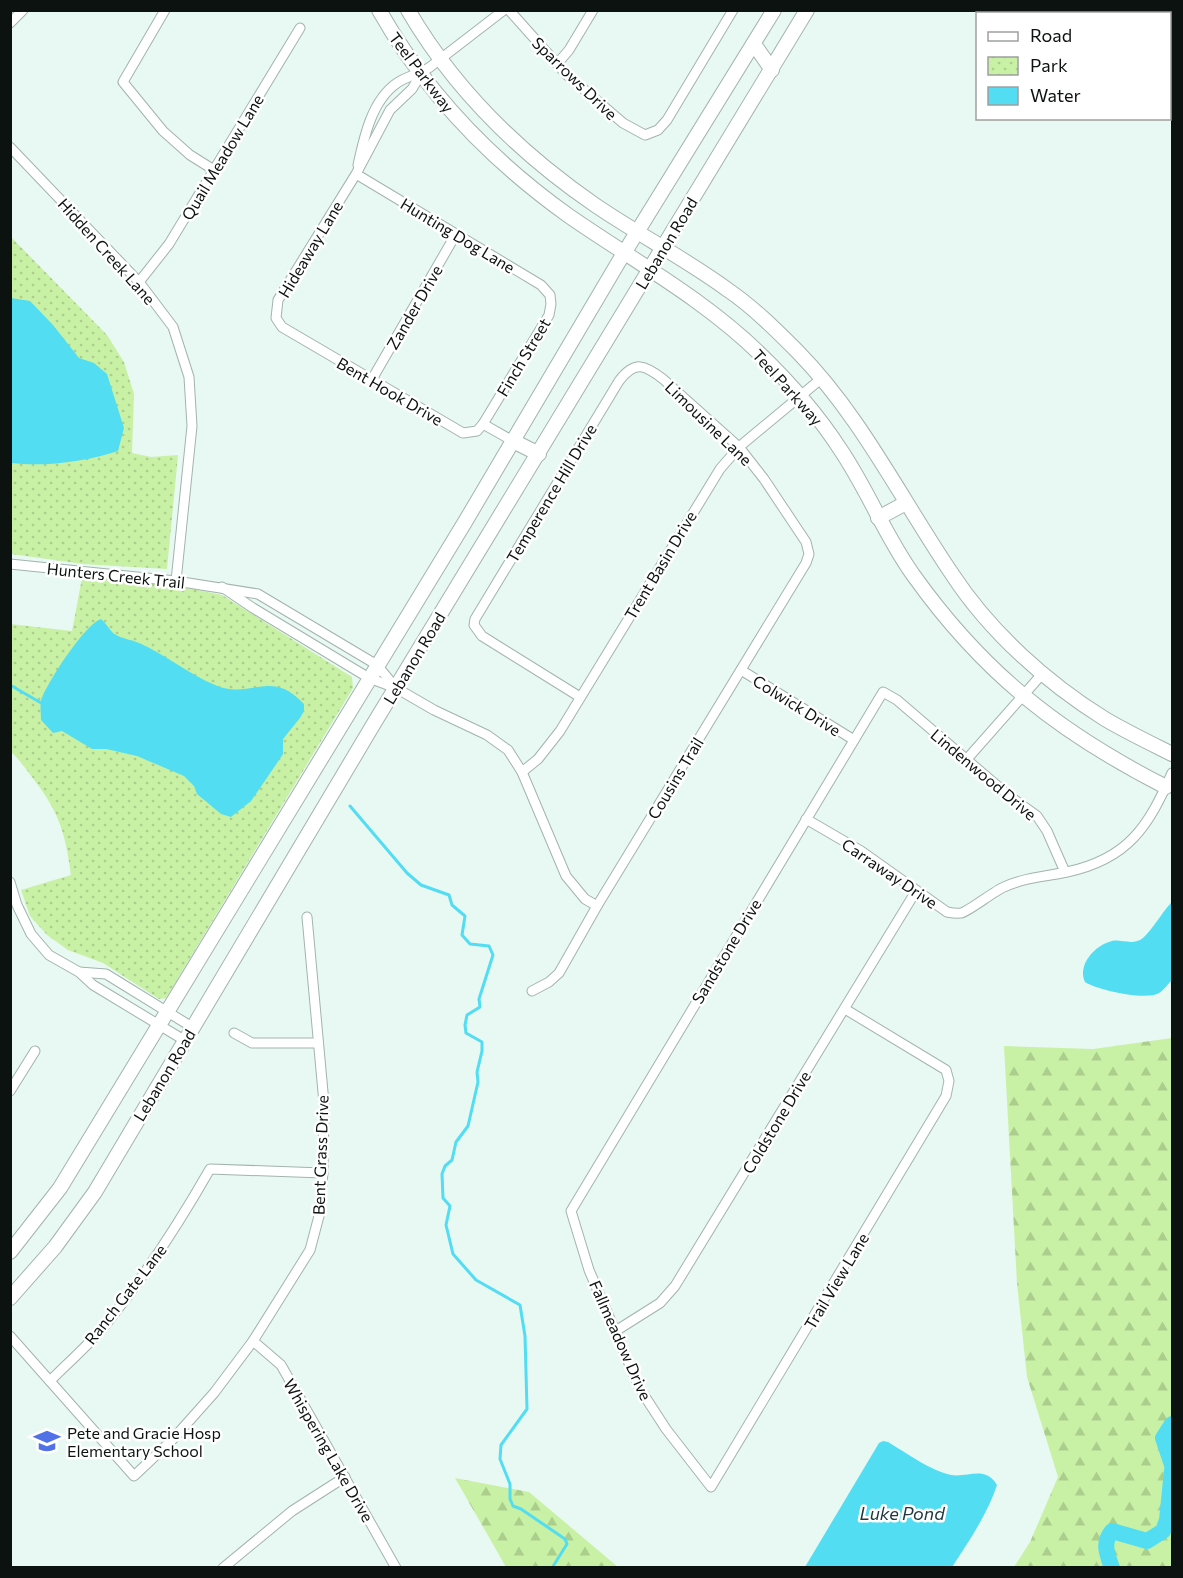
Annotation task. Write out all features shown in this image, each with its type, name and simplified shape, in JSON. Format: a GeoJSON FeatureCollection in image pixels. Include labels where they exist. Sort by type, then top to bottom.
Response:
{"type":"FeatureCollection","features":[{"type":"Feature","properties":{"kind":"main road","name":"Teel Parkway"},"geometry":{"type":"LineString","coordinates":[[379,10],[406,55],[458,120],[484,148],[541,195],[703,304],[732,328],[799,395],[841,450],[878,518],[914,576],[983,661],[1023,696],[1078,737],[1166,787]]}},
{"type":"Feature","properties":{"kind":"main road","name":"Teel Parkway"},"geometry":{"type":"LineString","coordinates":[[408,10],[441,59],[478,105],[527,153],[597,206],[737,297],[797,351],[822,378],[862,431],[953,576],[994,627],[1043,673],[1106,719],[1173,754]]}},
{"type":"Feature","properties":{"kind":"main road","name":"Lebanon Road"},"geometry":{"type":"LineString","coordinates":[[10,1252],[36,1222],[60,1188],[625,252],[774,10]]}},
{"type":"Feature","properties":{"kind":"main road","name":"Lebanon Road"},"geometry":{"type":"LineString","coordinates":[[10,1298],[56,1248],[76,1221],[807,10]]}},
{"type":"Feature","properties":{"kind":"main road"},"geometry":{"type":"LineString","coordinates":[[754,44],[780,55]]}},
{"type":"Feature","properties":{"kind":"main road"},"geometry":{"type":"LineString","coordinates":[[754,44],[772,70]]}},
{"type":"Feature","properties":{"kind":"main road"},"geometry":{"type":"LineString","coordinates":[[513,441],[539,454]]}},
{"type":"Feature","properties":{"kind":"main road"},"geometry":{"type":"LineString","coordinates":[[878,518],[906,503]]}},
{"type":"Feature","properties":{"kind":"street"},"geometry":{"type":"LineString","coordinates":[[10,23],[22,10]]}},
{"type":"Feature","properties":{"kind":"street"},"geometry":{"type":"LineString","coordinates":[[165,10],[123,82],[163,131],[190,155],[214,170]]}},
{"type":"Feature","properties":{"kind":"street","name":"Hideaway Lane"},"geometry":{"type":"LineString","coordinates":[[356,174],[365,133],[378,106],[398,83],[421,74],[506,10]]}},
{"type":"Feature","properties":{"kind":"street","name":"Sparrows Drive"},"geometry":{"type":"LineString","coordinates":[[506,10],[557,64],[623,123],[638,132],[648,134],[658,130],[667,120],[733,10]]}},
{"type":"Feature","properties":{"kind":"street"},"geometry":{"type":"LineString","coordinates":[[557,64],[569,50],[593,10]]}},
{"type":"Feature","properties":{"kind":"street","name":"Quail Meadow Lane"},"geometry":{"type":"LineString","coordinates":[[139,282],[169,244],[300,28]]}},
{"type":"Feature","properties":{"kind":"street","name":"Hideaway Lane"},"geometry":{"type":"LineString","coordinates":[[282,327],[276,318],[278,300],[356,174],[390,110],[412,89],[421,74]]}},
{"type":"Feature","properties":{"kind":"street","name":"Hidden Creek Lane"},"geometry":{"type":"LineString","coordinates":[[10,147],[139,282],[173,327],[189,377],[192,426],[176,580]]}},
{"type":"Feature","properties":{"kind":"street","name":"Hunting Dog Lane"},"geometry":{"type":"LineString","coordinates":[[356,174],[541,285],[550,295],[552,304]]}},
{"type":"Feature","properties":{"kind":"street","name":"Zander Drive"},"geometry":{"type":"LineString","coordinates":[[371,381],[456,234]]}},
{"type":"Feature","properties":{"kind":"street","name":"Finch Street"},"geometry":{"type":"LineString","coordinates":[[483,424],[549,315],[552,304]]}},
{"type":"Feature","properties":{"kind":"street","name":"Bent Hook Drive"},"geometry":{"type":"LineString","coordinates":[[282,327],[463,434],[477,431],[483,424]]}},
{"type":"Feature","properties":{"kind":"street","name":"Limousine Lane"},"geometry":{"type":"LineString","coordinates":[[636,366],[651,369],[663,378],[739,447],[764,479],[806,542],[809,554]]}},
{"type":"Feature","properties":{"kind":"street","name":"Temperence Hill Drive"},"geometry":{"type":"LineString","coordinates":[[580,697],[482,636],[474,625],[475,619],[619,381],[629,369],[636,366]]}},
{"type":"Feature","properties":{"kind":"street","name":"Trent Basin Drive"},"geometry":{"type":"LineString","coordinates":[[522,772],[538,759],[560,731],[712,480],[739,447],[822,378]]}},
{"type":"Feature","properties":{"kind":"street"},"geometry":{"type":"LineString","coordinates":[[483,424],[513,441]]}},
{"type":"Feature","properties":{"kind":"street","name":"Cousins Trail"},"geometry":{"type":"LineString","coordinates":[[532,991],[555,978],[806,563],[809,554]]}},
{"type":"Feature","properties":{"kind":"street","name":"Hunters Creek Trail"},"geometry":{"type":"LineString","coordinates":[[10,564],[176,580],[222,586],[258,594],[377,665],[396,688]]}},
{"type":"Feature","properties":{"kind":"street","name":"Hunters Creek Trail"},"geometry":{"type":"LineString","coordinates":[[222,586],[253,608],[369,678],[396,688],[498,742],[516,759],[566,876],[585,899],[597,906]]}},
{"type":"Feature","properties":{"kind":"street","name":"Colwick Drive"},"geometry":{"type":"LineString","coordinates":[[741,670],[854,740]]}},
{"type":"Feature","properties":{"kind":"street"},"geometry":{"type":"LineString","coordinates":[[967,759],[1043,673]]}},
{"type":"Feature","properties":{"kind":"street","name":"Sandstone Drive"},"geometry":{"type":"LineString","coordinates":[[571,1211],[883,692]]}},
{"type":"Feature","properties":{"kind":"street","name":"Lindenwood Drive"},"geometry":{"type":"LineString","coordinates":[[883,692],[897,700],[1036,816],[1047,831],[1065,872]]}},
{"type":"Feature","properties":{"kind":"street","name":"Carraway Drive"},"geometry":{"type":"LineString","coordinates":[[806,819],[861,851],[947,912],[963,913],[1002,887],[1032,876],[1065,872],[1101,861],[1133,839],[1147,823],[1173,773]]}},
{"type":"Feature","properties":{"kind":"street"},"geometry":{"type":"LineString","coordinates":[[10,882],[14,907],[31,934],[49,955],[79,972],[93,985],[184,1040]]}},
{"type":"Feature","properties":{"kind":"street","name":"Coldstone Drive"},"geometry":{"type":"LineString","coordinates":[[614,1332],[660,1303],[675,1286],[916,891]]}},
{"type":"Feature","properties":{"kind":"street","name":"Bent Grass Drive"},"geometry":{"type":"LineString","coordinates":[[50,1381],[134,1476],[173,1439],[208,1400],[254,1341],[310,1250],[319,1216],[323,1173],[324,1103],[307,917]]}},
{"type":"Feature","properties":{"kind":"street"},"geometry":{"type":"LineString","coordinates":[[79,972],[106,974],[192,1027]]}},
{"type":"Feature","properties":{"kind":"street","name":"Trail View Lane"},"geometry":{"type":"LineString","coordinates":[[711,1487],[946,1096],[949,1081],[946,1070],[845,1009]]}},
{"type":"Feature","properties":{"kind":"street"},"geometry":{"type":"LineString","coordinates":[[234,1033],[252,1043],[318,1043]]}},
{"type":"Feature","properties":{"kind":"street"},"geometry":{"type":"LineString","coordinates":[[10,1091],[35,1052]]}},
{"type":"Feature","properties":{"kind":"street","name":"Ranch Gate Lane"},"geometry":{"type":"LineString","coordinates":[[50,1381],[100,1330],[147,1271],[210,1169],[323,1173]]}},
{"type":"Feature","properties":{"kind":"street","name":"Fallmeadow Drive"},"geometry":{"type":"LineString","coordinates":[[571,1211],[589,1270],[640,1389],[666,1429],[711,1487]]}},
{"type":"Feature","properties":{"kind":"street"},"geometry":{"type":"LineString","coordinates":[[10,1336],[50,1381]]}},
{"type":"Feature","properties":{"kind":"street","name":"Whispering Lake Drive"},"geometry":{"type":"LineString","coordinates":[[254,1341],[281,1365],[396,1568]]}},
{"type":"Feature","properties":{"kind":"street"},"geometry":{"type":"LineString","coordinates":[[223,1568],[292,1511],[345,1477]]}},
{"type":"Feature","properties":{"kind":"green space"},"geometry":{"type":"Polygon","coordinates":[[[10,236],[107,335],[124,362],[134,394],[132,453],[151,457],[178,455],[167,569],[83,564],[11,554],[10,236]]]}},
{"type":"Feature","properties":{"kind":"green space"},"geometry":{"type":"Polygon","coordinates":[[[82,578],[179,586],[222,595],[352,677],[353,688],[166,998],[159,999],[103,963],[68,950],[47,935],[30,916],[21,890],[71,875],[63,834],[55,812],[41,789],[11,752],[10,624],[72,631],[82,578]]]}},
{"type":"Feature","properties":{"kind":"green space"},"geometry":{"type":"Polygon","coordinates":[[[1172,1038],[1172,1567],[1014,1567],[1030,1542],[1058,1477],[1027,1377],[1017,1283],[1004,1046],[1093,1049],[1172,1038]]]}},
{"type":"Feature","properties":{"kind":"green space"},"geometry":{"type":"Polygon","coordinates":[[[455,1478],[529,1492],[618,1567],[506,1567],[455,1478]]]}},
{"type":"Feature","properties":{"kind":"water"},"geometry":{"type":"Polygon","coordinates":[[[11,298],[30,301],[79,358],[94,363],[107,374],[124,428],[118,451],[64,463],[11,463],[11,298]]]}},
{"type":"Feature","properties":{"kind":"water"},"geometry":{"type":"Polygon","coordinates":[[[101,619],[116,635],[149,648],[215,685],[239,690],[270,686],[281,688],[292,693],[304,704],[304,711],[300,718],[283,739],[283,754],[251,801],[231,817],[221,814],[197,794],[194,786],[184,776],[137,756],[106,749],[92,749],[62,731],[53,733],[41,720],[41,701],[50,682],[76,643],[94,623],[101,619]]]}},
{"type":"Feature","properties":{"kind":"water"},"geometry":{"type":"Polygon","coordinates":[[[1172,902],[1172,980],[1163,990],[1153,995],[1133,995],[1110,991],[1085,982],[1083,969],[1094,951],[1112,941],[1135,942],[1143,938],[1172,902]]]}},
{"type":"Feature","properties":{"kind":"water","name":"Luke Pond"},"geometry":{"type":"Polygon","coordinates":[[[883,1441],[943,1473],[982,1474],[992,1479],[997,1485],[971,1538],[952,1567],[805,1567],[879,1443],[883,1441]]]}},
{"type":"Feature","properties":{"kind":"waterway"},"geometry":{"type":"LineString","coordinates":[[10,685],[43,704]]}},
{"type":"Feature","properties":{"kind":"waterway"},"geometry":{"type":"LineString","coordinates":[[350,806],[407,873],[421,885],[449,895],[452,905],[465,916],[462,935],[470,944],[489,946],[493,955],[479,999],[480,1007],[467,1015],[466,1033],[482,1042],[477,1072],[478,1082],[468,1126],[456,1142],[452,1160],[445,1166],[442,1174],[443,1198],[450,1206],[446,1225],[453,1254],[476,1280],[520,1305],[525,1336],[527,1409],[501,1445],[500,1459],[510,1484],[510,1499],[513,1506],[565,1539],[567,1544],[552,1568]]}},
{"type":"Feature","properties":{"kind":"waterway"},"geometry":{"type":"LineString","coordinates":[[1172,1424],[1163,1438],[1172,1465]]}},
{"type":"Feature","properties":{"kind":"waterway"},"geometry":{"type":"LineString","coordinates":[[1112,1568],[1106,1544],[1112,1531],[1147,1541],[1163,1531],[1167,1520],[1172,1470]]}},
{"type":"Feature","properties":{"kind":"place","name":"Pete and Gracie Hosp Elementary School"},"geometry":{"type":"Point","coordinates":[47,1441]}}]}
